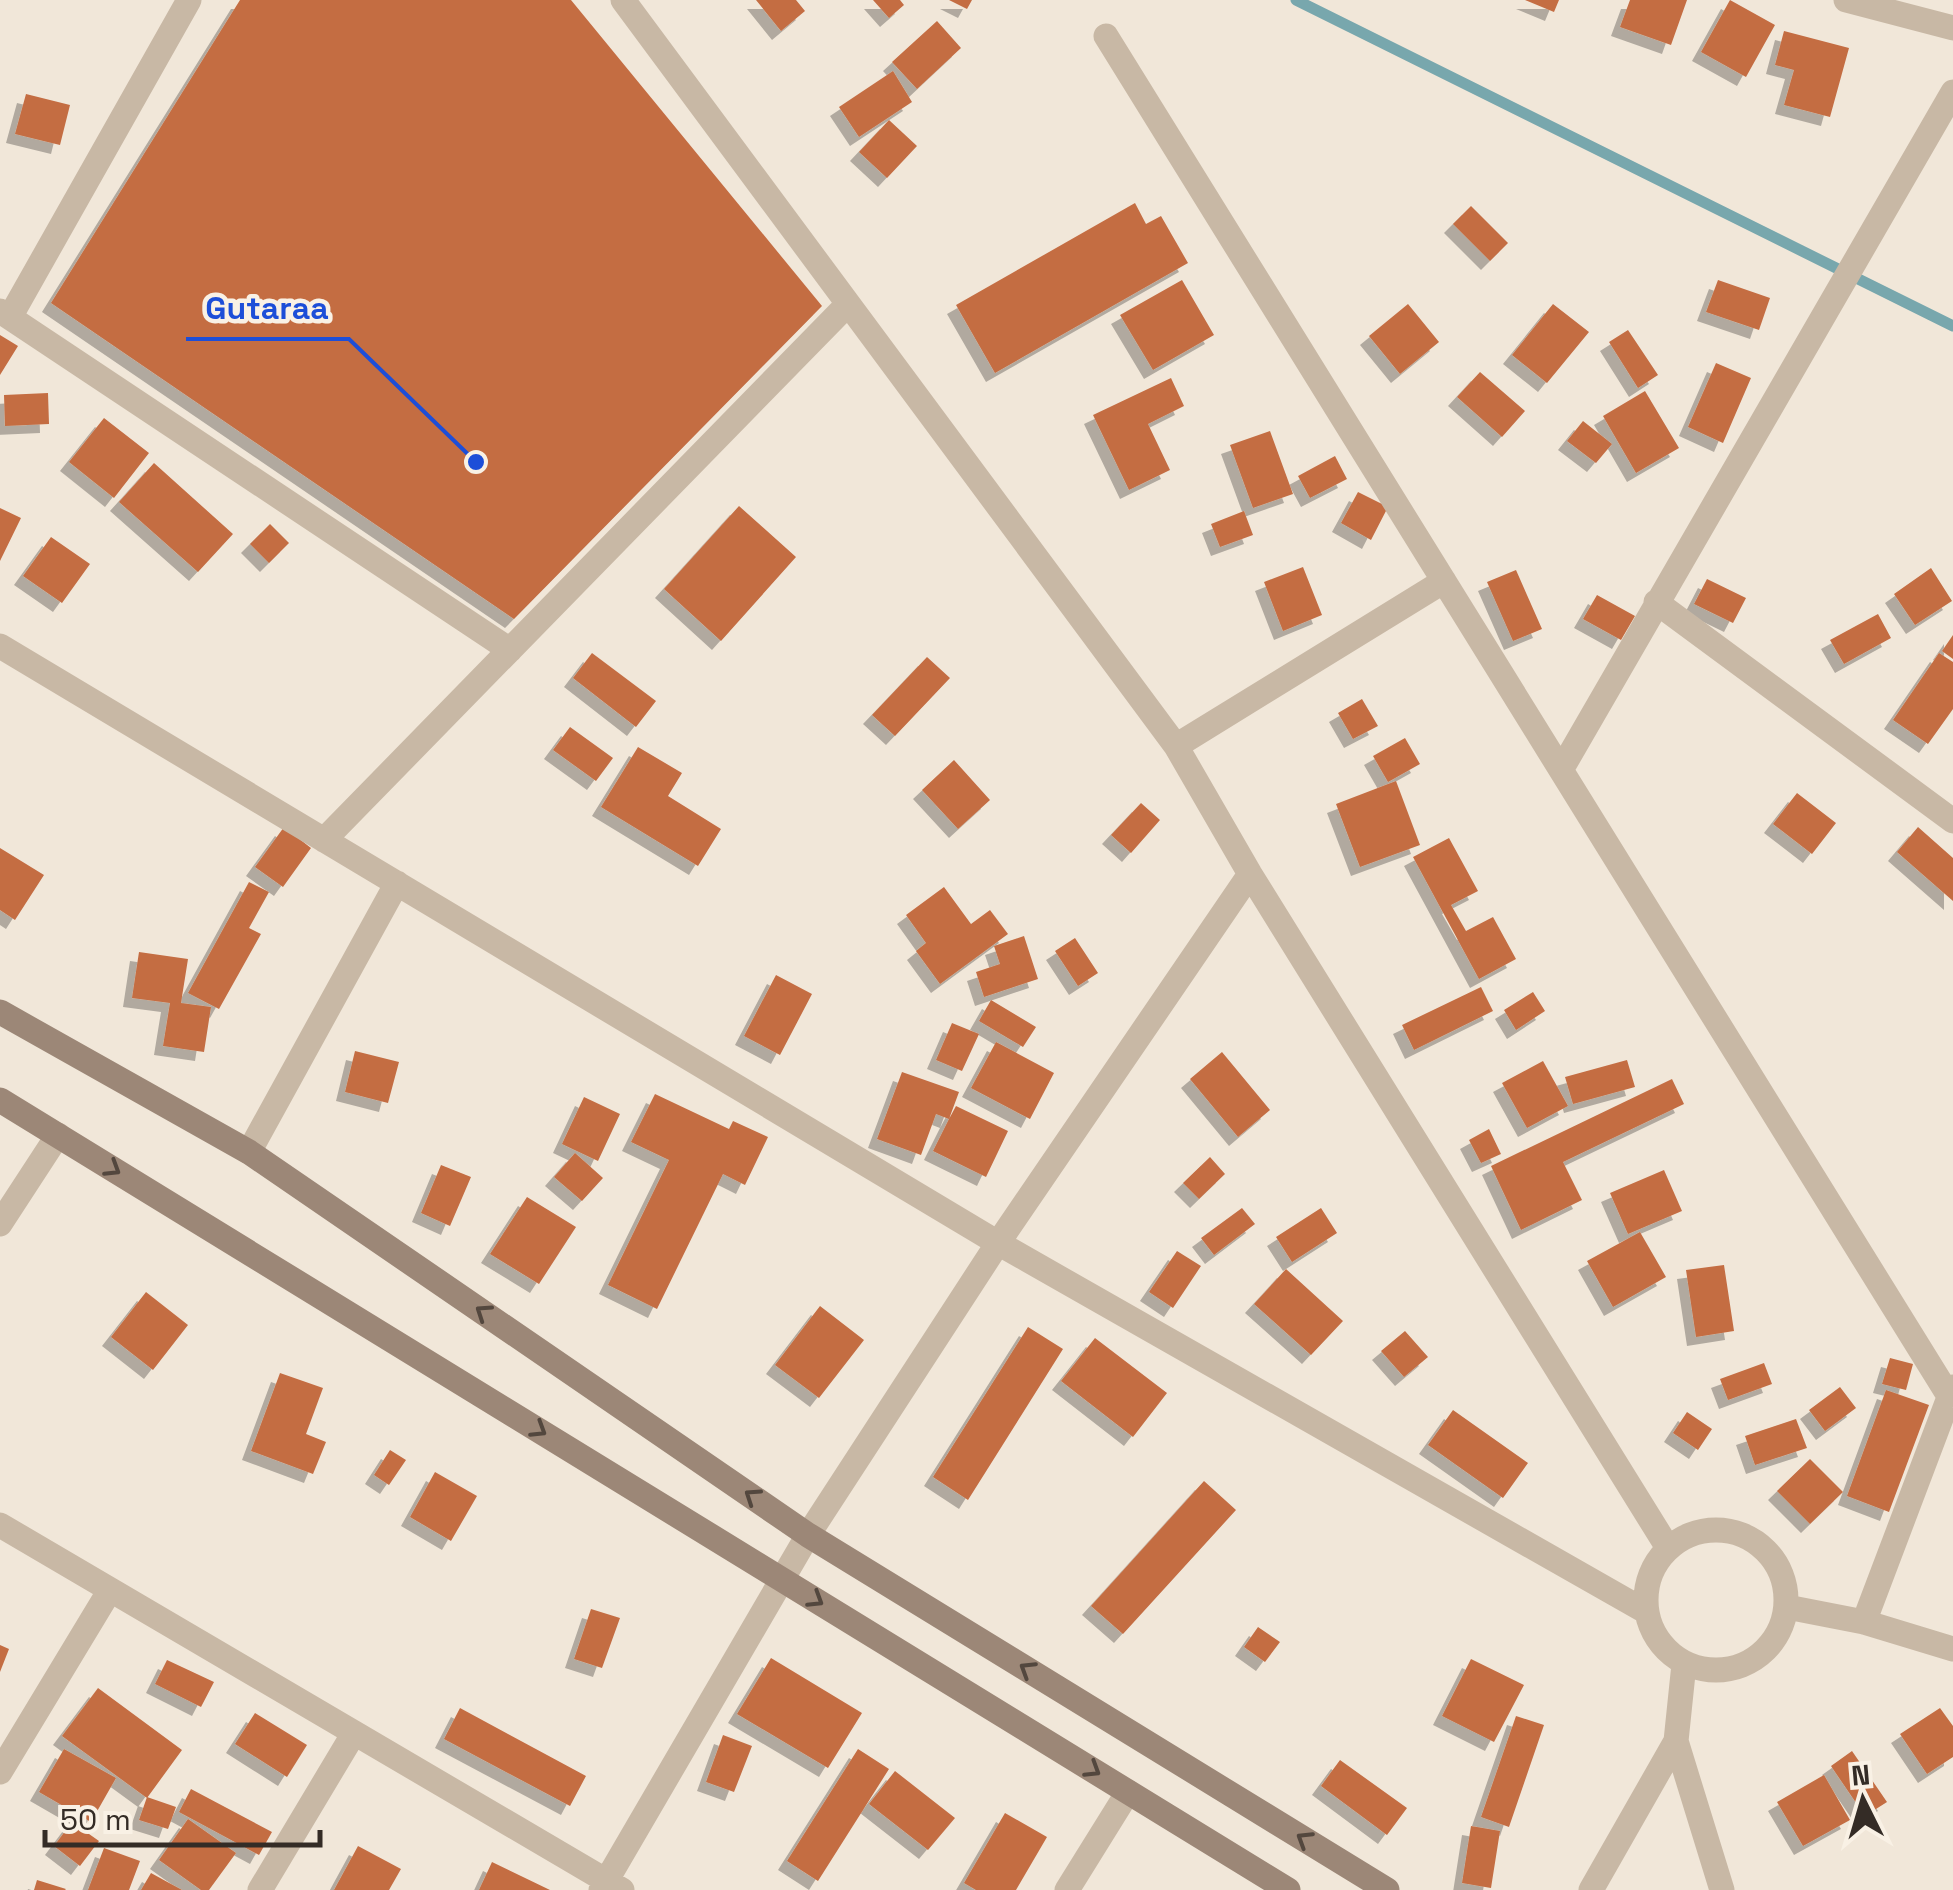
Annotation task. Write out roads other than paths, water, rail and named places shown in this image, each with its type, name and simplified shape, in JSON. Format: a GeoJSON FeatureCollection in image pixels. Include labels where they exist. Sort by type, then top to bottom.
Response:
{"type":"FeatureCollection","features":[{"type":"Feature","properties":{"kind":"street"},"geometry":{"type":"LineString","coordinates":[[189,0],[5,314],[510,650]]}},
{"type":"Feature","properties":{"kind":"street"},"geometry":{"type":"LineString","coordinates":[[623,0],[1176,746],[1250,874],[1668,1548]]}},
{"type":"Feature","properties":{"kind":"street"},"geometry":{"type":"LineString","coordinates":[[1846,0],[1953,28]]}},
{"type":"Feature","properties":{"kind":"street"},"geometry":{"type":"LineString","coordinates":[[1106,36],[1951,1392],[1864,1622]]}},
{"type":"Feature","properties":{"kind":"street"},"geometry":{"type":"LineString","coordinates":[[1561,770],[1953,92]]}},
{"type":"Feature","properties":{"kind":"street"},"geometry":{"type":"LineString","coordinates":[[324,840],[848,304]]}},
{"type":"Feature","properties":{"kind":"street"},"geometry":{"type":"LineString","coordinates":[[1176,746],[1444,581]]}},
{"type":"Feature","properties":{"kind":"street"},"geometry":{"type":"LineString","coordinates":[[1656,602],[1953,822]]}},
{"type":"Feature","properties":{"kind":"street"},"geometry":{"type":"LineString","coordinates":[[0,646],[998,1244],[1645,1611]]}},
{"type":"Feature","properties":{"kind":"street"},"geometry":{"type":"LineString","coordinates":[[0,1525],[609,1887],[808,1535],[998,1244],[1250,874]]}},
{"type":"Feature","properties":{"kind":"street"},"geometry":{"type":"LineString","coordinates":[[249,1152],[397,883]]}},
{"type":"Feature","properties":{"kind":"street"},"geometry":{"type":"LineString","coordinates":[[0,1012],[249,1152],[808,1535],[1387,1890]]}},
{"type":"Feature","properties":{"kind":"street"},"geometry":{"type":"LineString","coordinates":[[0,1100],[1288,1890]]}},
{"type":"Feature","properties":{"kind":"street"},"geometry":{"type":"LineString","coordinates":[[0,1224],[58,1136]]}},
{"type":"Feature","properties":{"kind":"street"},"geometry":{"type":"LineString","coordinates":[[1732,1531],[1762,1546],[1782,1574],[1787,1607],[1776,1639],[1750,1663],[1717,1671],[1684,1664],[1658,1642],[1645,1611],[1649,1576],[1668,1548],[1697,1532],[1732,1531]]}},
{"type":"Feature","properties":{"kind":"street"},"geometry":{"type":"LineString","coordinates":[[0,1772],[110,1590]]}},
{"type":"Feature","properties":{"kind":"street"},"geometry":{"type":"LineString","coordinates":[[1787,1607],[1864,1622],[1953,1649]]}},
{"type":"Feature","properties":{"kind":"street"},"geometry":{"type":"LineString","coordinates":[[1684,1664],[1676,1741],[1722,1890]]}},
{"type":"Feature","properties":{"kind":"street"},"geometry":{"type":"LineString","coordinates":[[260,1890],[354,1733]]}},
{"type":"Feature","properties":{"kind":"street"},"geometry":{"type":"LineString","coordinates":[[1591,1890],[1676,1741]]}},
{"type":"Feature","properties":{"kind":"street"},"geometry":{"type":"LineString","coordinates":[[1067,1890],[1128,1792]]}},
{"type":"Feature","properties":{"kind":"waterway"},"geometry":{"type":"LineString","coordinates":[[1296,0],[1953,326]]}},
{"type":"Feature","properties":{"kind":"place","name":"Gutaraa"},"geometry":{"type":"Point","coordinates":[476,462]}}]}
